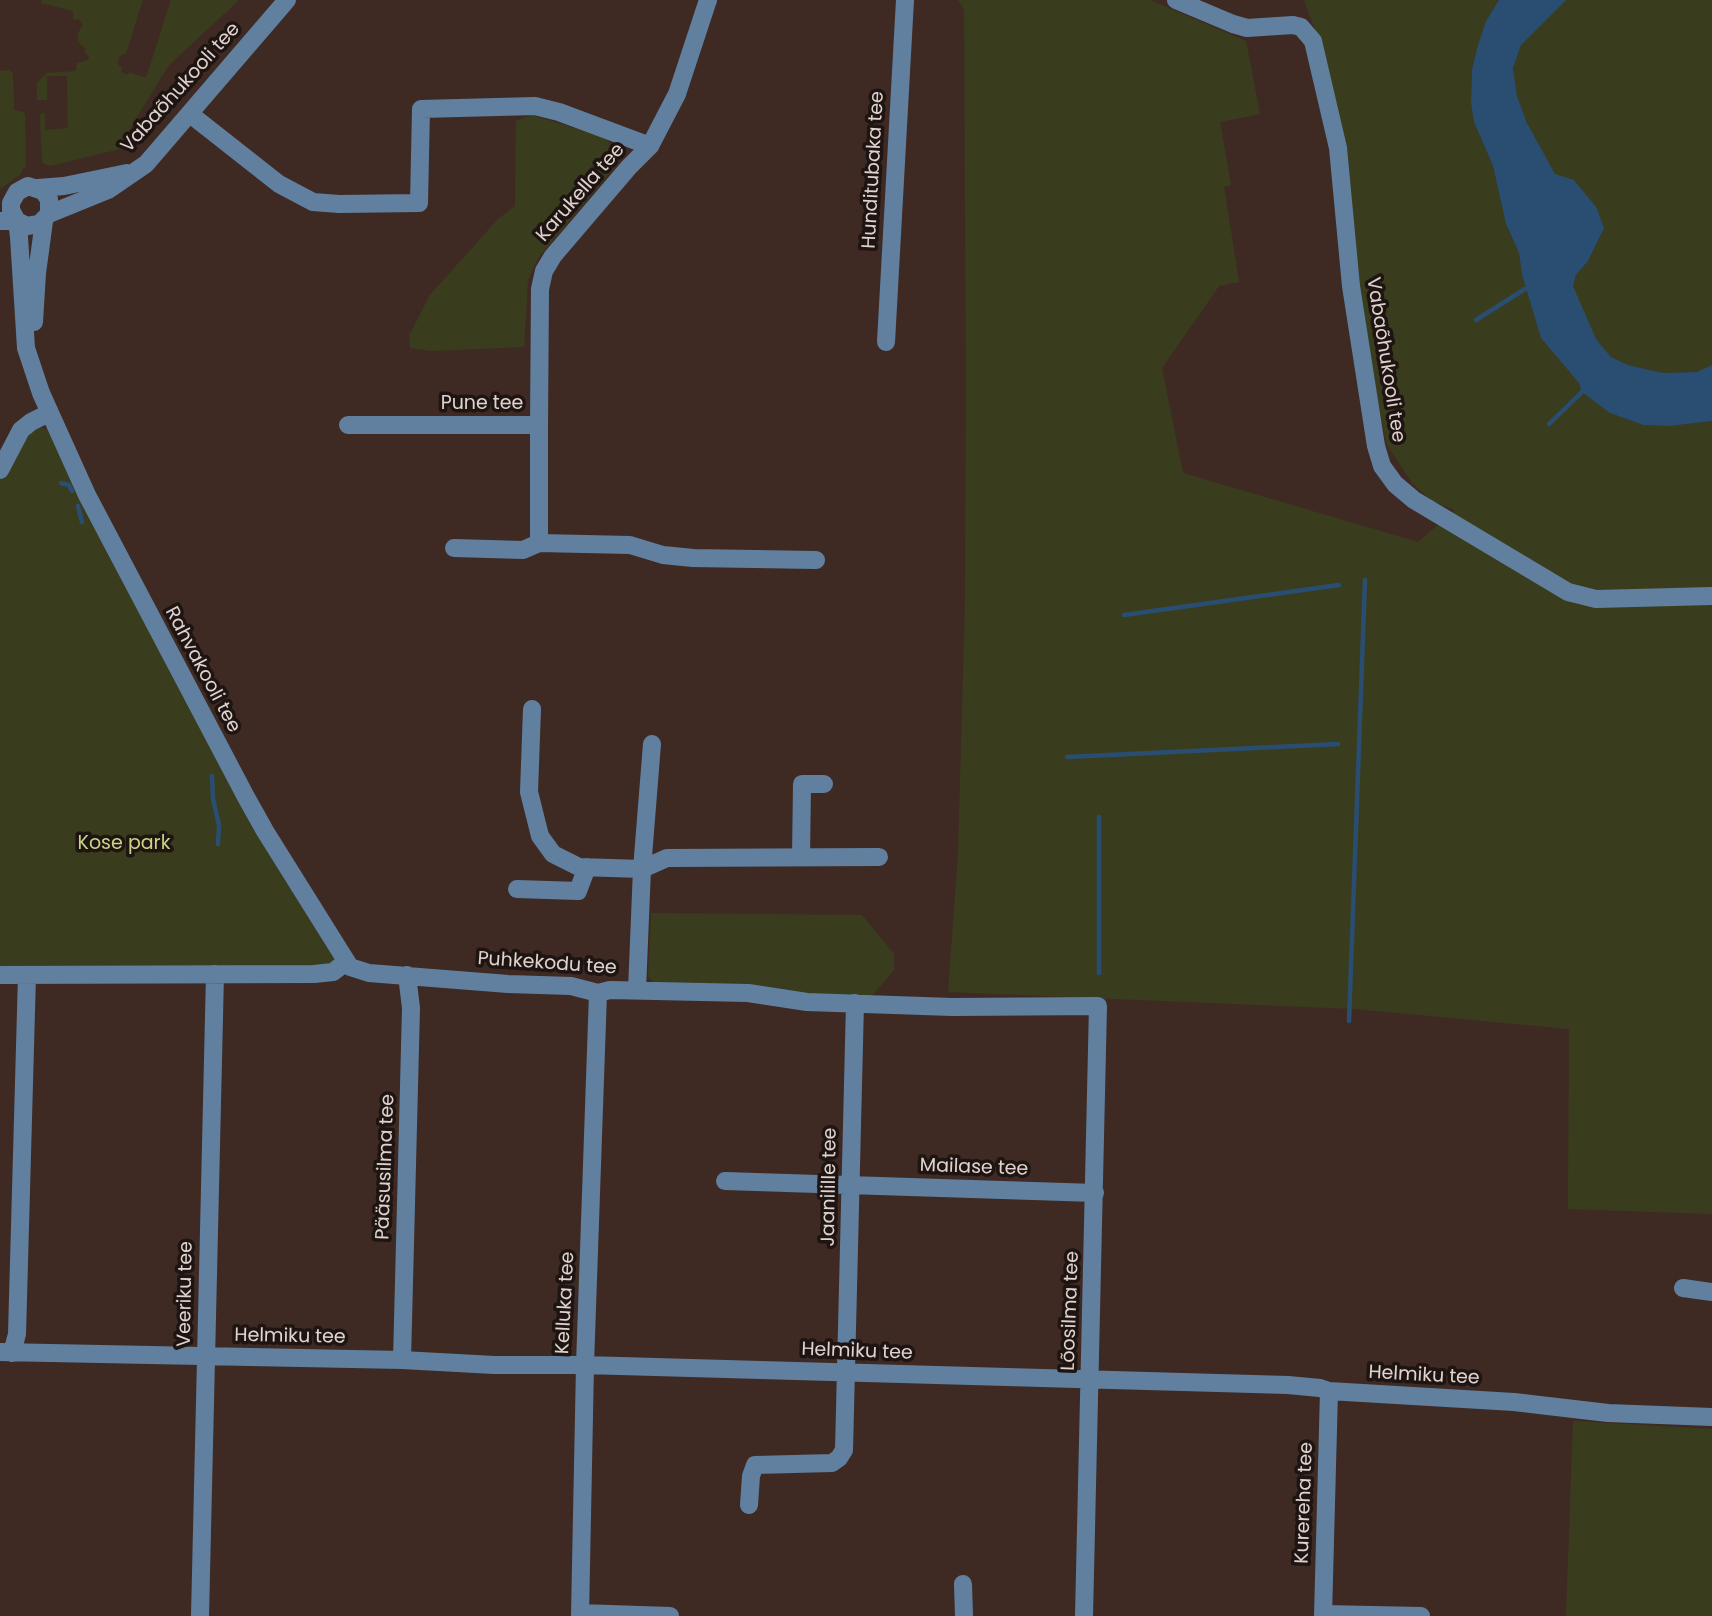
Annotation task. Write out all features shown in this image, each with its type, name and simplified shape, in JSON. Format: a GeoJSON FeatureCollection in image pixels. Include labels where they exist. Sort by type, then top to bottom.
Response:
{"type":"FeatureCollection","features":[{"type":"Feature","properties":{"kind":"street","name":"Vabaõhukooli tee"},"geometry":{"type":"LineString","coordinates":[[47,217],[108,190],[146,164],[287,0]]}},
{"type":"Feature","properties":{"kind":"street","name":"Karukella tee"},"geometry":{"type":"LineString","coordinates":[[539,425],[540,289],[544,271],[553,256],[650,146],[677,94],[708,0]]}},
{"type":"Feature","properties":{"kind":"street","name":"Hunditubaka tee"},"geometry":{"type":"LineString","coordinates":[[886,342],[905,0]]}},
{"type":"Feature","properties":{"kind":"street","name":"Vabaõhukooli tee"},"geometry":{"type":"LineString","coordinates":[[1177,0],[1247,28],[1293,25],[1301,27],[1313,41],[1338,148],[1351,286],[1376,446],[1382,466],[1395,484],[1414,500],[1568,592],[1596,600],[1712,596]]}},
{"type":"Feature","properties":{"kind":"street"},"geometry":{"type":"LineString","coordinates":[[190,114],[279,184],[313,202],[339,204],[419,203],[421,109],[534,106],[559,112],[650,146]]}},
{"type":"Feature","properties":{"kind":"street","name":"Vabaõhukooli tee"},"geometry":{"type":"LineString","coordinates":[[9,194],[28,186],[64,186],[134,171]]}},
{"type":"Feature","properties":{"kind":"street"},"geometry":{"type":"LineString","coordinates":[[8,221],[33,226],[47,217],[49,199],[38,188]]}},
{"type":"Feature","properties":{"kind":"street","name":"Rahvakooli tee"},"geometry":{"type":"LineString","coordinates":[[9,194],[13,197],[8,221],[26,348],[49,413],[100,522],[246,797],[346,962]]}},
{"type":"Feature","properties":{"kind":"street","name":"Rahvakooli tee"},"geometry":{"type":"LineString","coordinates":[[40,388],[34,310],[37,273],[47,217]]}},
{"type":"Feature","properties":{"kind":"street"},"geometry":{"type":"LineString","coordinates":[[0,470],[21,430],[49,413]]}},
{"type":"Feature","properties":{"kind":"street","name":"Pune tee"},"geometry":{"type":"LineString","coordinates":[[348,425],[539,425],[539,543]]}},
{"type":"Feature","properties":{"kind":"street"},"geometry":{"type":"LineString","coordinates":[[454,548],[523,550],[539,543],[630,545],[663,555],[693,558],[816,560]]}},
{"type":"Feature","properties":{"kind":"street"},"geometry":{"type":"LineString","coordinates":[[532,709],[529,792],[540,836],[553,854],[579,867],[642,869],[667,858],[879,857]]}},
{"type":"Feature","properties":{"kind":"street"},"geometry":{"type":"LineString","coordinates":[[637,990],[642,869],[652,744]]}},
{"type":"Feature","properties":{"kind":"street"},"geometry":{"type":"LineString","coordinates":[[801,857],[802,784],[824,784]]}},
{"type":"Feature","properties":{"kind":"street"},"geometry":{"type":"LineString","coordinates":[[517,889],[578,891],[587,867]]}},
{"type":"Feature","properties":{"kind":"street"},"geometry":{"type":"LineString","coordinates":[[0,975],[322,974],[337,970],[346,962]]}},
{"type":"Feature","properties":{"kind":"street","name":"Puhkekodu tee"},"geometry":{"type":"LineString","coordinates":[[346,962],[362,972],[508,984],[571,986],[598,993],[637,990],[748,993],[807,1002],[952,1007],[1098,1006]]}},
{"type":"Feature","properties":{"kind":"street","name":"Veeriku tee"},"geometry":{"type":"LineString","coordinates":[[200,1616],[215,974]]}},
{"type":"Feature","properties":{"kind":"street"},"geometry":{"type":"LineString","coordinates":[[6,1353],[16,1334],[27,975]]}},
{"type":"Feature","properties":{"kind":"street","name":"Pääsusilma tee"},"geometry":{"type":"LineString","coordinates":[[402,1360],[411,1008],[407,975]]}},
{"type":"Feature","properties":{"kind":"street","name":"Kelluka tee"},"geometry":{"type":"LineString","coordinates":[[580,1614],[585,1365],[598,993]]}},
{"type":"Feature","properties":{"kind":"street","name":"Jaanilille tee"},"geometry":{"type":"LineString","coordinates":[[749,1505],[751,1476],[755,1465],[832,1463],[844,1450],[855,1003]]}},
{"type":"Feature","properties":{"kind":"street","name":"Lõosilma tee"},"geometry":{"type":"LineString","coordinates":[[1084,1616],[1098,1006]]}},
{"type":"Feature","properties":{"kind":"street","name":"Mailase tee"},"geometry":{"type":"LineString","coordinates":[[725,1181],[1095,1193]]}},
{"type":"Feature","properties":{"kind":"street"},"geometry":{"type":"LineString","coordinates":[[1683,1288],[1712,1292]]}},
{"type":"Feature","properties":{"kind":"street","name":"Helmiku tee"},"geometry":{"type":"LineString","coordinates":[[6,1353],[402,1360],[494,1365],[585,1365],[1288,1385],[1329,1391],[1514,1402],[1608,1413],[1712,1417]]}},
{"type":"Feature","properties":{"kind":"street","name":"Kurereha tee"},"geometry":{"type":"LineString","coordinates":[[1323,1615],[1329,1391]]}},
{"type":"Feature","properties":{"kind":"street"},"geometry":{"type":"LineString","coordinates":[[963,1584],[964,1616]]}},
{"type":"Feature","properties":{"kind":"street"},"geometry":{"type":"LineString","coordinates":[[580,1614],[670,1616]]}},
{"type":"Feature","properties":{"kind":"street"},"geometry":{"type":"LineString","coordinates":[[1323,1615],[1421,1616]]}},
{"type":"Feature","properties":{"kind":"green space"},"geometry":{"type":"Polygon","coordinates":[[[42,0],[143,0],[126,53],[120,56],[117,63],[122,68],[121,72],[146,78],[171,0],[239,0],[169,65],[129,130],[132,146],[50,166],[42,163],[40,114],[48,113],[45,114],[45,130],[68,128],[67,76],[47,76],[47,100],[37,100],[37,83],[47,73],[76,71],[77,63],[88,60],[89,57],[78,42],[78,33],[83,25],[80,20],[73,19],[73,11],[41,3],[42,0]]]}},
{"type":"Feature","properties":{"kind":"green space"},"geometry":{"type":"Polygon","coordinates":[[[958,0],[1150,0],[1246,41],[1260,114],[1220,122],[1231,185],[1224,187],[1239,282],[1219,286],[1162,368],[1183,473],[1418,542],[1455,510],[1432,501],[1413,484],[1387,445],[1368,357],[1357,282],[1345,162],[1327,62],[1304,0],[1499,0],[1486,21],[1478,45],[1472,69],[1471,103],[1474,122],[1493,166],[1506,224],[1519,253],[1522,275],[1541,338],[1579,383],[1582,391],[1610,413],[1643,425],[1670,426],[1712,421],[1712,591],[1612,594],[1583,591],[1558,581],[1490,541],[1478,548],[1573,600],[1599,605],[1712,602],[1712,1214],[1568,1209],[1569,1029],[1355,1009],[948,992],[958,855],[965,604],[964,10],[958,0]]]}},
{"type":"Feature","properties":{"kind":"green space"},"geometry":{"type":"Polygon","coordinates":[[[1566,0],[1712,0],[1712,365],[1697,372],[1663,373],[1628,365],[1611,357],[1596,339],[1580,306],[1573,286],[1576,275],[1588,261],[1604,228],[1597,208],[1574,180],[1555,175],[1527,123],[1517,96],[1513,68],[1521,45],[1566,0]]]}},
{"type":"Feature","properties":{"kind":"green space"},"geometry":{"type":"Polygon","coordinates":[[[10,70],[13,74],[14,110],[25,115],[26,167],[21,174],[0,189],[0,71],[10,70]]]}},
{"type":"Feature","properties":{"kind":"green space"},"geometry":{"type":"Polygon","coordinates":[[[532,115],[606,138],[615,152],[614,168],[538,258],[528,280],[524,347],[431,351],[410,348],[409,336],[430,295],[498,219],[515,206],[516,121],[532,115]]]}},
{"type":"Feature","properties":{"kind":"green space","name":"Kose park"},"geometry":{"type":"Polygon","coordinates":[[[39,427],[51,434],[72,482],[333,954],[334,960],[330,967],[0,970],[0,478],[21,440],[39,427]]]}},
{"type":"Feature","properties":{"kind":"green space"},"geometry":{"type":"Polygon","coordinates":[[[651,913],[862,915],[894,954],[894,970],[871,997],[654,983],[648,976],[651,913]]]}},
{"type":"Feature","properties":{"kind":"green space"},"geometry":{"type":"Polygon","coordinates":[[[1573,1421],[1712,1429],[1712,1616],[1566,1616],[1573,1421]]]}},
{"type":"Feature","properties":{"kind":"water"},"geometry":{"type":"Polygon","coordinates":[[[1499,0],[1566,0],[1521,45],[1513,68],[1517,96],[1527,123],[1555,174],[1574,180],[1597,208],[1604,228],[1588,261],[1576,275],[1573,286],[1596,339],[1611,357],[1628,365],[1663,373],[1697,372],[1712,365],[1712,421],[1670,426],[1643,425],[1610,413],[1582,392],[1579,383],[1541,338],[1522,275],[1519,253],[1506,224],[1493,166],[1474,122],[1471,103],[1472,69],[1478,45],[1486,21],[1499,0]]]}},
{"type":"Feature","properties":{"kind":"waterway"},"geometry":{"type":"LineString","coordinates":[[1476,320],[1525,289]]}},
{"type":"Feature","properties":{"kind":"waterway"},"geometry":{"type":"LineString","coordinates":[[1549,424],[1582,392]]}},
{"type":"Feature","properties":{"kind":"waterway"},"geometry":{"type":"LineString","coordinates":[[61,483],[69,485],[72,491]]}},
{"type":"Feature","properties":{"kind":"waterway"},"geometry":{"type":"LineString","coordinates":[[78,506],[82,522]]}},
{"type":"Feature","properties":{"kind":"waterway"},"geometry":{"type":"LineString","coordinates":[[1349,1021],[1365,580]]}},
{"type":"Feature","properties":{"kind":"waterway"},"geometry":{"type":"LineString","coordinates":[[1124,615],[1339,585]]}},
{"type":"Feature","properties":{"kind":"waterway"},"geometry":{"type":"LineString","coordinates":[[1067,757],[1338,744]]}},
{"type":"Feature","properties":{"kind":"waterway"},"geometry":{"type":"LineString","coordinates":[[212,776],[213,799],[219,825],[218,844]]}},
{"type":"Feature","properties":{"kind":"waterway"},"geometry":{"type":"LineString","coordinates":[[1099,817],[1099,973]]}}]}
